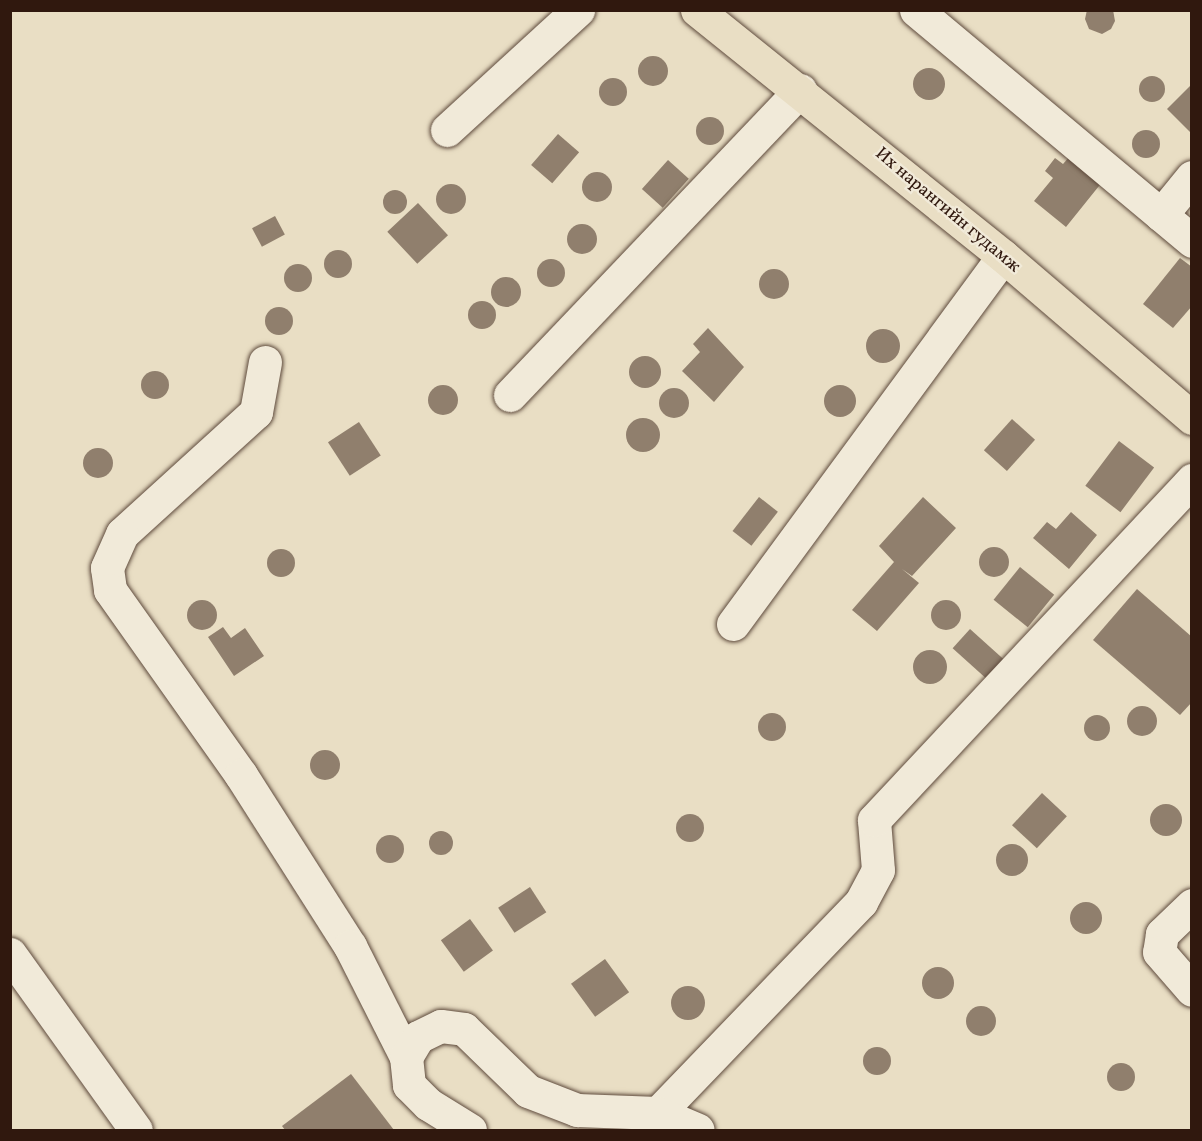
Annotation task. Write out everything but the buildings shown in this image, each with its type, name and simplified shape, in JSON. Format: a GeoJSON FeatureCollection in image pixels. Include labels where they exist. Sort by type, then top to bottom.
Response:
{"type":"FeatureCollection","features":[{"type":"Feature","properties":{"kind":"main road","name":"Их нарангийн гудамж"},"geometry":{"type":"LineString","coordinates":[[697,10],[800,90],[1003,256],[1191,418]]}},
{"type":"Feature","properties":{"kind":"street"},"geometry":{"type":"LineString","coordinates":[[447,130],[578,10]]}},
{"type":"Feature","properties":{"kind":"street"},"geometry":{"type":"LineString","coordinates":[[916,10],[1191,241]]}},
{"type":"Feature","properties":{"kind":"street"},"geometry":{"type":"LineString","coordinates":[[510,395],[800,90]]}},
{"type":"Feature","properties":{"kind":"street"},"geometry":{"type":"LineString","coordinates":[[1161,214],[1191,177]]}},
{"type":"Feature","properties":{"kind":"street"},"geometry":{"type":"LineString","coordinates":[[733,624],[1003,256]]}},
{"type":"Feature","properties":{"kind":"street"},"geometry":{"type":"LineString","coordinates":[[265,362],[256,412],[223,446],[122,534],[106,568],[110,590],[241,775],[351,946],[406,1057],[409,1084],[428,1104],[470,1131]]}},
{"type":"Feature","properties":{"kind":"street"},"geometry":{"type":"LineString","coordinates":[[658,1113],[861,902],[878,870],[874,820],[1191,480]]}},
{"type":"Feature","properties":{"kind":"street"},"geometry":{"type":"LineString","coordinates":[[1191,905],[1162,934],[1159,952],[1191,990]]}},
{"type":"Feature","properties":{"kind":"street"},"geometry":{"type":"LineString","coordinates":[[10,954],[136,1131]]}},
{"type":"Feature","properties":{"kind":"street"},"geometry":{"type":"LineString","coordinates":[[406,1057],[418,1037],[441,1026],[464,1029],[528,1091],[578,1110],[658,1113],[698,1131]]}}]}
